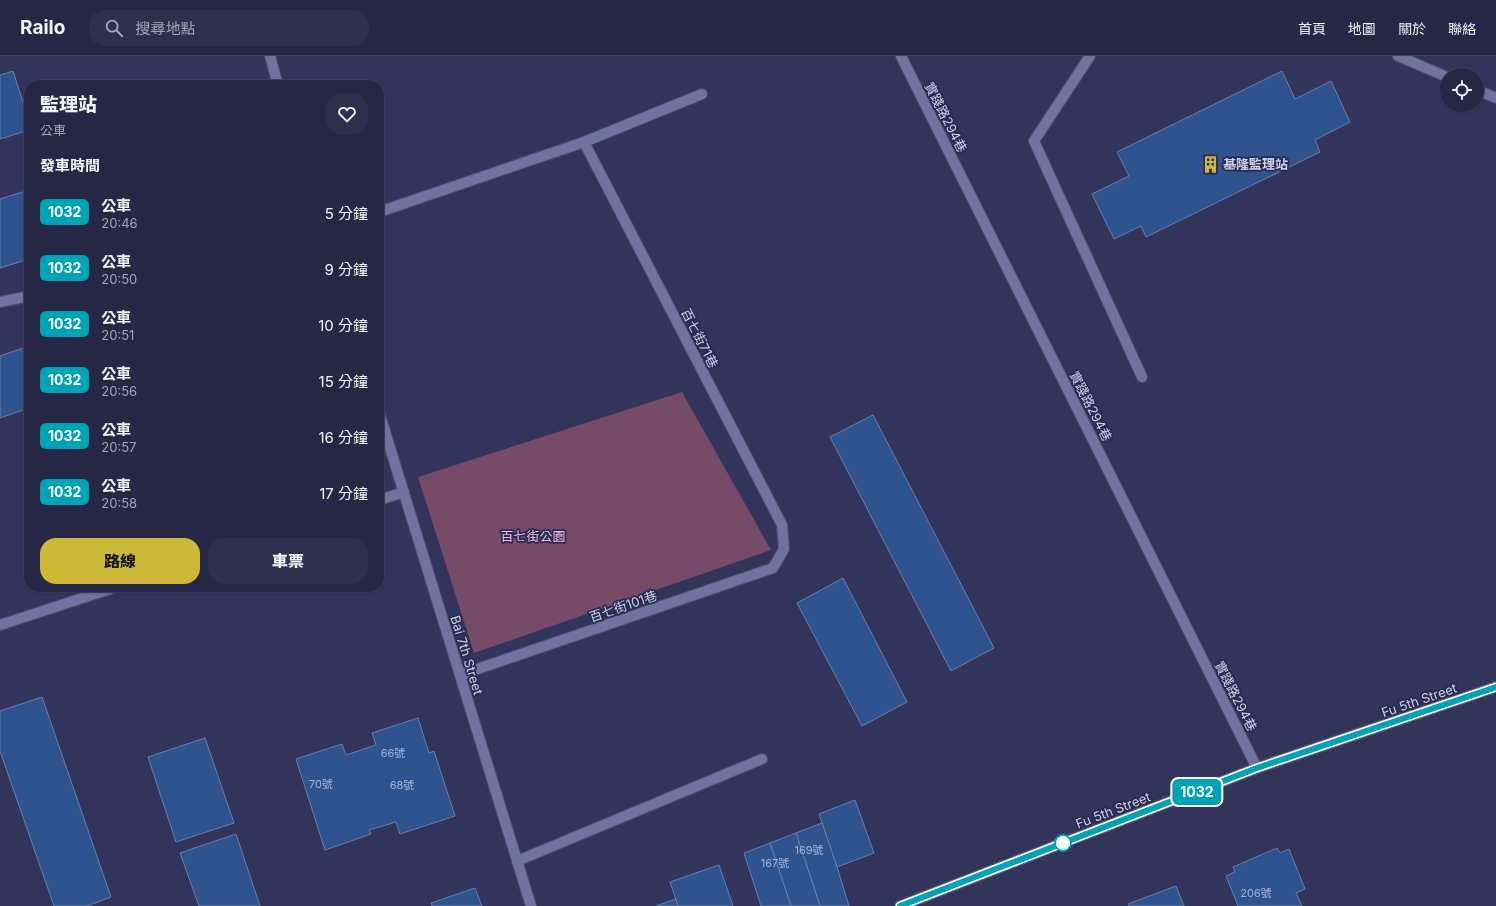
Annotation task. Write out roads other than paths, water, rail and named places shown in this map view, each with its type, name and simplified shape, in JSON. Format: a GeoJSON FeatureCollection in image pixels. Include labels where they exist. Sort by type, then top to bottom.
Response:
{"type":"FeatureCollection","features":[{"type":"Feature","properties":{"kind":"street"},"geometry":{"type":"LineString","coordinates":[[270,56],[277,80]]}},
{"type":"Feature","properties":{"kind":"street","name":"實踐路294巷"},"geometry":{"type":"LineString","coordinates":[[901,56],[1257,768]]}},
{"type":"Feature","properties":{"kind":"street"},"geometry":{"type":"LineString","coordinates":[[1090,56],[1034,141],[1142,377]]}},
{"type":"Feature","properties":{"kind":"street"},"geometry":{"type":"LineString","coordinates":[[1398,56],[1440,74]]}},
{"type":"Feature","properties":{"kind":"street"},"geometry":{"type":"LineString","coordinates":[[1484,93],[1496,98]]}},
{"type":"Feature","properties":{"kind":"street"},"geometry":{"type":"LineString","coordinates":[[384,210],[584,142],[702,94]]}},
{"type":"Feature","properties":{"kind":"street","name":"百七街71巷"},"geometry":{"type":"LineString","coordinates":[[584,142],[782,524],[784,549]]}},
{"type":"Feature","properties":{"kind":"street"},"geometry":{"type":"LineString","coordinates":[[0,302],[24,297]]}},
{"type":"Feature","properties":{"kind":"street","name":"Bai 7th Street"},"geometry":{"type":"LineString","coordinates":[[384,428],[531,906]]}},
{"type":"Feature","properties":{"kind":"street"},"geometry":{"type":"LineString","coordinates":[[384,498],[404,492]]}},
{"type":"Feature","properties":{"kind":"street","name":"百七街101巷"},"geometry":{"type":"LineString","coordinates":[[460,675],[773,568],[784,549]]}},
{"type":"Feature","properties":{"kind":"street"},"geometry":{"type":"LineString","coordinates":[[0,625],[101,592]]}},
{"type":"Feature","properties":{"kind":"street","name":"Fu 5th Street"},"geometry":{"type":"LineString","coordinates":[[900,906],[1257,768],[1496,687]]}},
{"type":"Feature","properties":{"kind":"street"},"geometry":{"type":"LineString","coordinates":[[517,861],[762,759]]}},
{"type":"Feature","properties":{"kind":"place","name":"基隆監理站"},"geometry":{"type":"Point","coordinates":[1210,164]}},
{"type":"Feature","properties":{"kind":"park label","name":"百七街公園"},"geometry":{"type":"Point","coordinates":[533,536]}}]}
